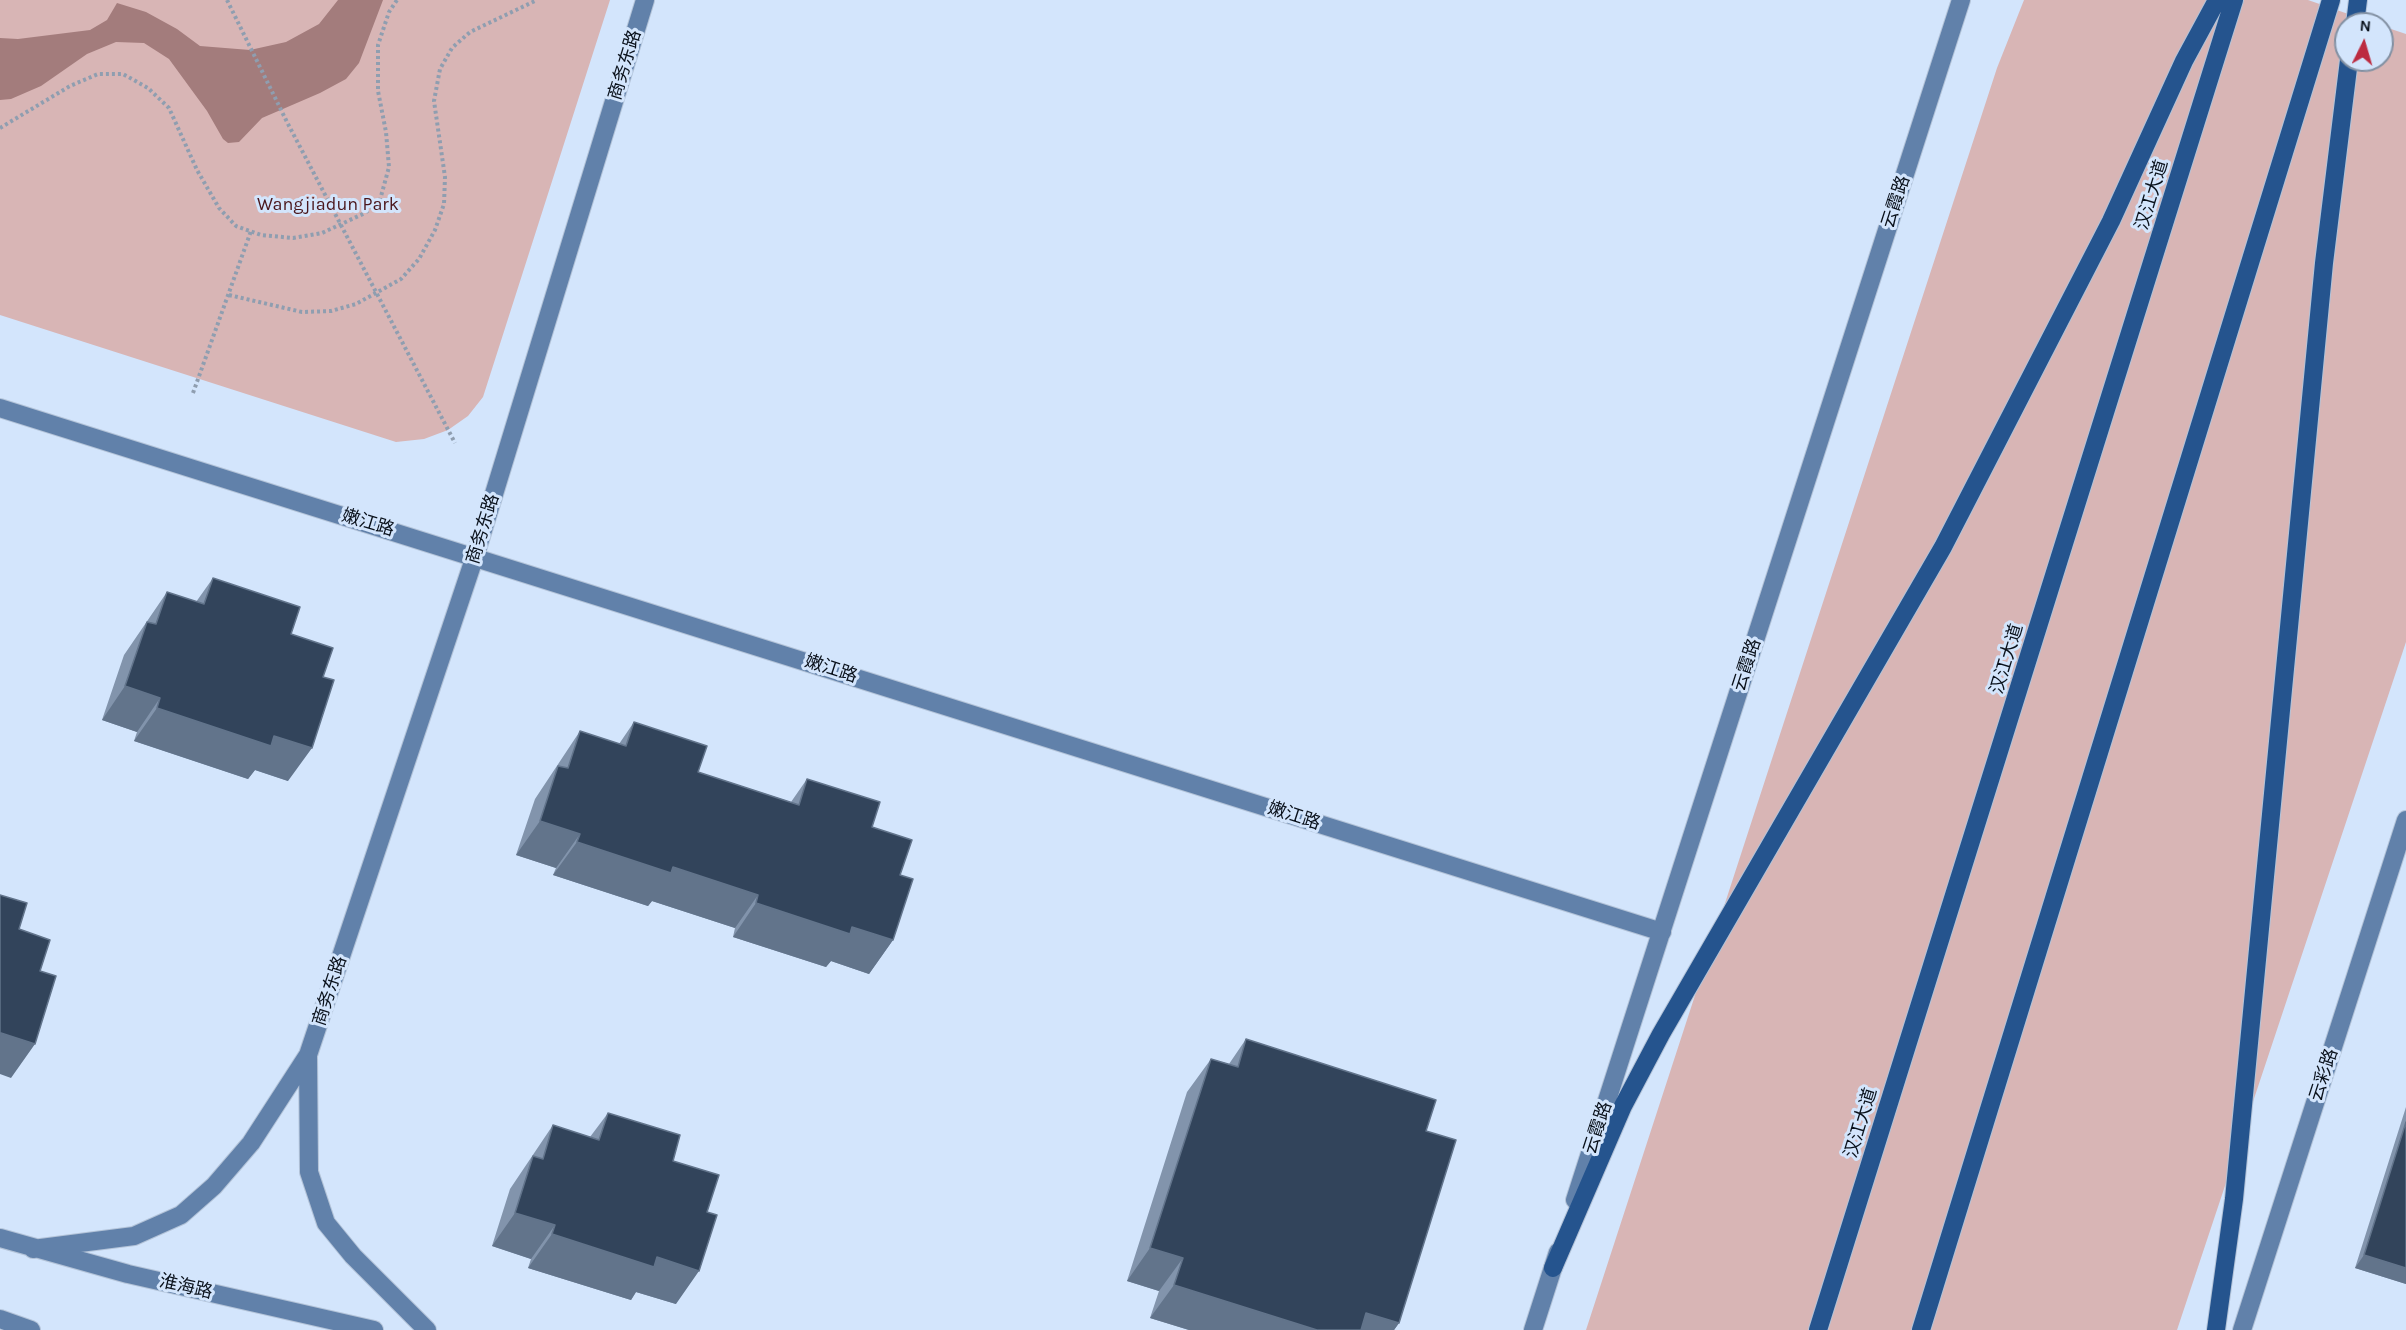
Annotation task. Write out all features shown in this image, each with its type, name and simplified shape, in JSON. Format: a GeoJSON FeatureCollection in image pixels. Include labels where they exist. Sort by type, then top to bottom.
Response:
{"type":"FeatureCollection","features":[{"type":"Feature","properties":{"kind":"highway"},"geometry":{"type":"LineString","coordinates":[[1553,1268],[1593,1170],[1661,1034],[1943,547],[2110,220],[2184,61],[2217,0]]}},
{"type":"Feature","properties":{"kind":"highway","name":"汉江大道"},"geometry":{"type":"LineString","coordinates":[[1818,1330],[2234,0]]}},
{"type":"Feature","properties":{"kind":"highway"},"geometry":{"type":"LineString","coordinates":[[1921,1330],[2331,0]]}},
{"type":"Feature","properties":{"kind":"highway"},"geometry":{"type":"LineString","coordinates":[[2216,1330],[2234,1199],[2324,263],[2348,72]]}},
{"type":"Feature","properties":{"kind":"street","name":"商务东路"},"geometry":{"type":"LineString","coordinates":[[308,1055],[475,556],[645,0]]}},
{"type":"Feature","properties":{"kind":"street","name":"云霞路"},"geometry":{"type":"LineString","coordinates":[[1533,1330],[1961,0]]}},
{"type":"Feature","properties":{"kind":"street","name":"嫩江路"},"geometry":{"type":"LineString","coordinates":[[0,408],[1662,932]]}},
{"type":"Feature","properties":{"kind":"street","name":"云彩路"},"geometry":{"type":"LineString","coordinates":[[2242,1330],[2406,820]]}},
{"type":"Feature","properties":{"kind":"street"},"geometry":{"type":"LineString","coordinates":[[33,1249],[134,1236],[181,1215],[214,1186],[251,1143],[308,1055]]}},
{"type":"Feature","properties":{"kind":"street"},"geometry":{"type":"LineString","coordinates":[[308,1055],[309,1172],[326,1223],[353,1256],[427,1330]]}},
{"type":"Feature","properties":{"kind":"street","name":"淮海路"},"geometry":{"type":"LineString","coordinates":[[0,1238],[128,1274],[374,1330]]}},
{"type":"Feature","properties":{"kind":"street"},"geometry":{"type":"LineString","coordinates":[[0,1321],[12,1330]]}},
{"type":"Feature","properties":{"kind":"street"},"geometry":{"type":"LineString","coordinates":[[0,1321],[31,1330]]}},
{"type":"Feature","properties":{"kind":"path"},"geometry":{"type":"LineString","coordinates":[[227,0],[287,122],[454,443]]}},
{"type":"Feature","properties":{"kind":"path"},"geometry":{"type":"LineString","coordinates":[[0,128],[70,86],[98,74],[123,74],[148,88],[168,108],[197,171],[219,208],[236,226],[251,231],[293,238],[322,233],[365,213],[380,200],[389,167],[386,132],[378,91],[378,45],[389,12],[397,0]]}},
{"type":"Feature","properties":{"kind":"path"},"geometry":{"type":"LineString","coordinates":[[229,295],[302,312],[331,311],[356,304],[401,279],[419,259],[435,230],[444,204],[445,177],[434,101],[440,69],[452,48],[470,32],[537,0]]}},
{"type":"Feature","properties":{"kind":"path"},"geometry":{"type":"LineString","coordinates":[[193,393],[251,231]]}},
{"type":"Feature","properties":{"kind":"green space","name":"Wangjiadun Park"},"geometry":{"type":"Polygon","coordinates":[[[0,0],[610,0],[483,397],[468,416],[448,430],[424,439],[396,442],[0,315],[0,0]]]}},
{"type":"Feature","properties":{"kind":"green space"},"geometry":{"type":"Polygon","coordinates":[[[2024,0],[2308,0],[2342,12],[2334,12],[2334,72],[2394,72],[2394,30],[2406,34],[2406,642],[2177,1330],[1586,1330],[1997,68],[2024,0]]]}},
{"type":"Feature","properties":{"kind":"shaded area"},"geometry":{"type":"Polygon","coordinates":[[[338,0],[383,0],[359,63],[346,79],[262,118],[239,142],[228,143],[223,139],[207,111],[169,59],[144,43],[116,42],[87,54],[41,86],[11,99],[0,100],[0,38],[18,39],[90,30],[107,20],[117,3],[146,12],[177,29],[200,46],[250,50],[286,42],[319,24],[338,0]]]}},
{"type":"Feature","properties":{"kind":"building"},"geometry":{"type":"Polygon","coordinates":[[[213,578],[300,607],[291,634],[333,648],[323,677],[334,680],[312,748],[274,736],[271,746],[157,708],[160,698],[125,686],[147,622],[156,624],[167,592],[204,604],[213,578]]]}},
{"type":"Feature","properties":{"kind":"building"},"geometry":{"type":"Polygon","coordinates":[[[634,722],[707,746],[698,772],[799,805],[807,779],[880,802],[872,827],[912,840],[900,875],[913,879],[893,940],[852,927],[850,934],[756,903],[758,895],[673,867],[671,873],[577,842],[580,834],[540,821],[558,766],[568,768],[580,731],[626,746],[634,722]]]}},
{"type":"Feature","properties":{"kind":"building"},"geometry":{"type":"Polygon","coordinates":[[[0,895],[27,903],[19,929],[50,940],[40,971],[56,976],[35,1044],[1,1033],[0,1037],[0,895]]]}},
{"type":"Feature","properties":{"kind":"building"},"geometry":{"type":"Polygon","coordinates":[[[1246,1039],[1436,1100],[1426,1131],[1456,1140],[1399,1323],[1366,1313],[1361,1330],[1317,1330],[1174,1285],[1183,1258],[1150,1248],[1211,1059],[1238,1067],[1246,1039]]]}},
{"type":"Feature","properties":{"kind":"building"},"geometry":{"type":"Polygon","coordinates":[[[608,1113],[680,1135],[673,1161],[719,1175],[707,1212],[717,1215],[699,1271],[657,1257],[654,1267],[552,1234],[555,1225],[515,1213],[533,1156],[543,1159],[553,1125],[599,1140],[608,1113]]]}},
{"type":"Feature","properties":{"kind":"building"},"geometry":{"type":"Polygon","coordinates":[[[2406,1122],[2406,1268],[2364,1255],[2406,1122]]]}}]}
